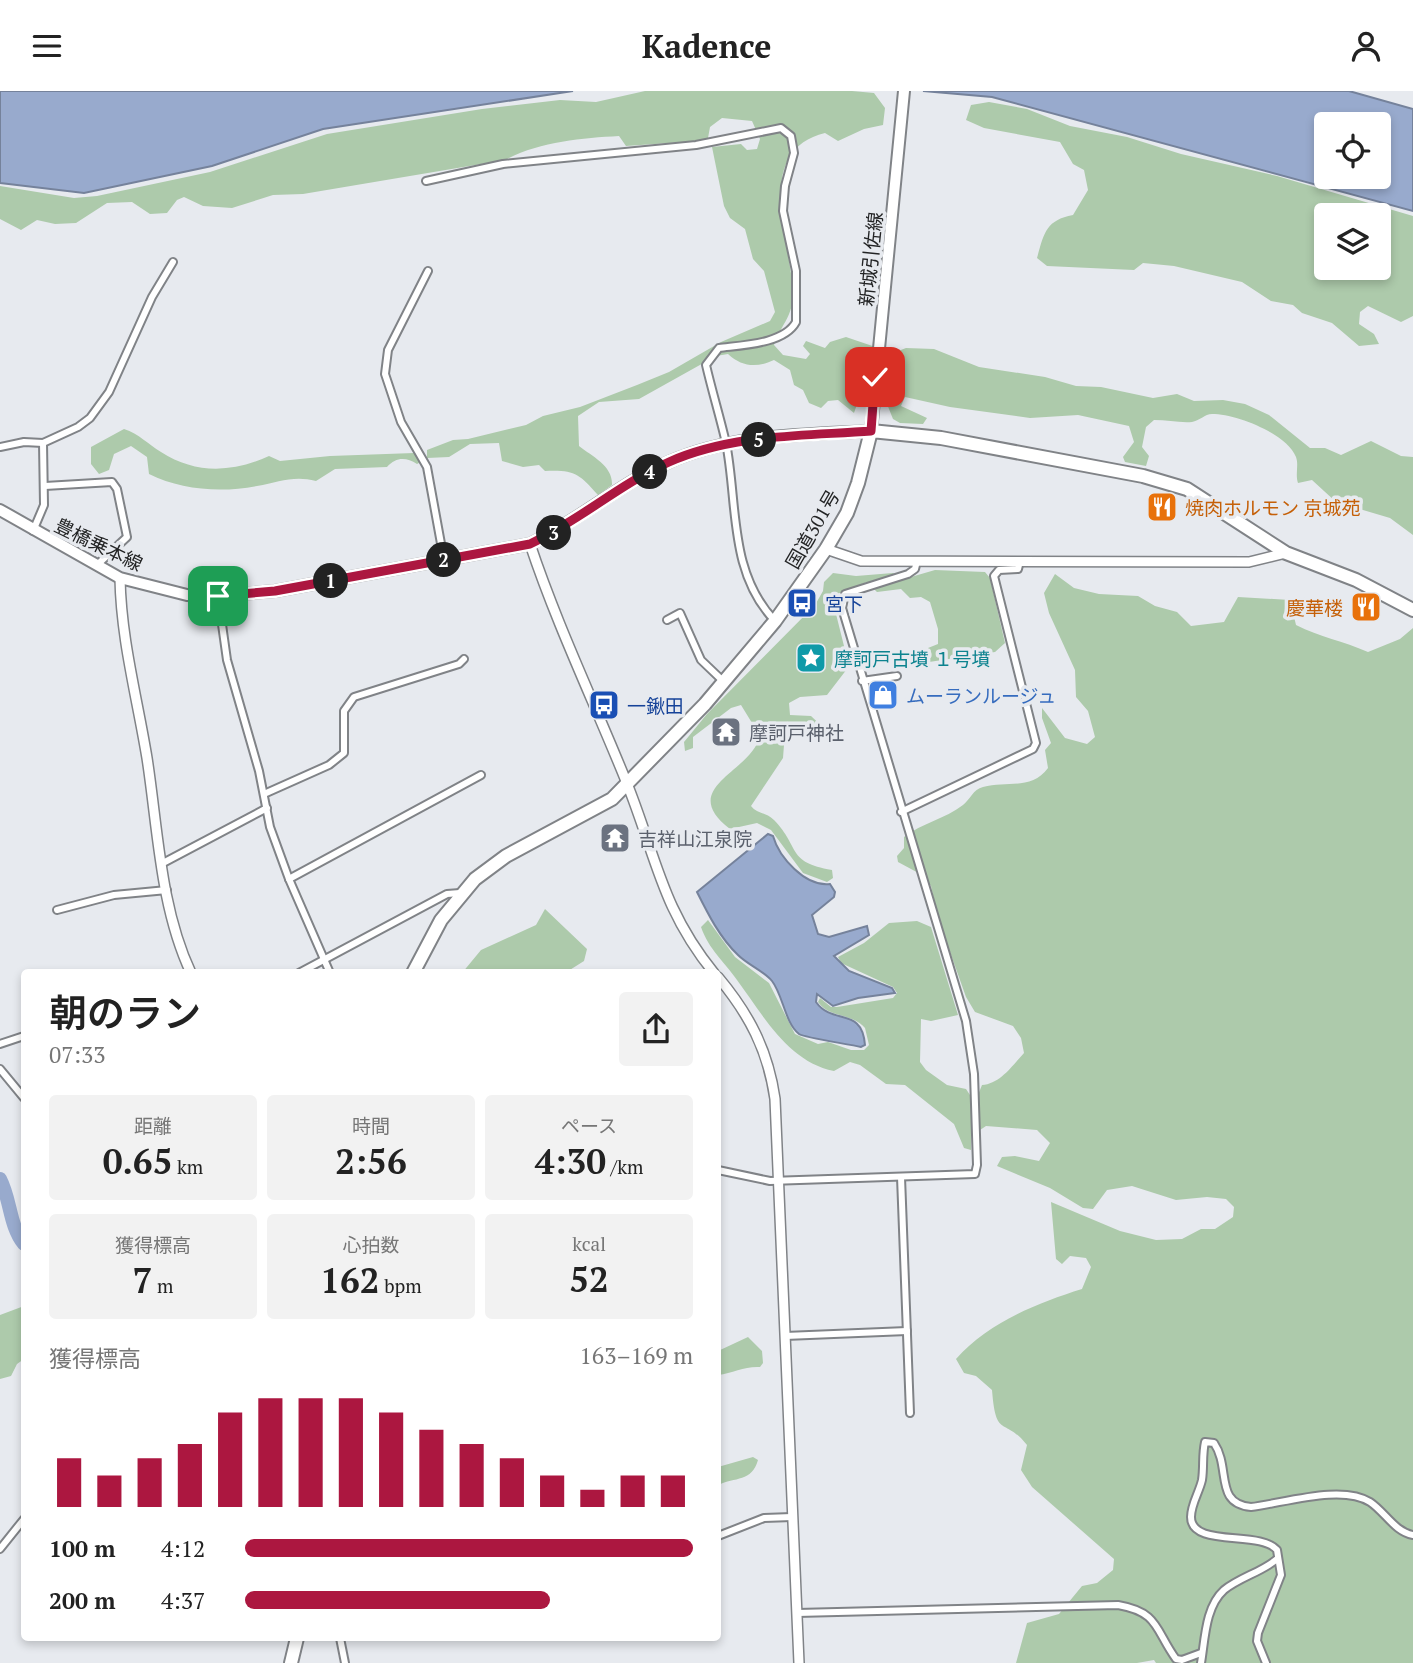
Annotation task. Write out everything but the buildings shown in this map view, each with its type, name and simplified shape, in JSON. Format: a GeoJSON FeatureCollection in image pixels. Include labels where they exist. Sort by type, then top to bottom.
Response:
{"type":"FeatureCollection","features":[{"type":"Feature","properties":{"kind":"highway"},"geometry":{"type":"LineString","coordinates":[[871,431],[942,438],[1143,476],[1187,489],[1286,553],[1356,580],[1413,610]]}},
{"type":"Feature","properties":{"kind":"highway","name":"国道301号"},"geometry":{"type":"LineString","coordinates":[[415,969],[441,920],[460,893],[497,862],[612,799],[628,786],[724,682],[775,621],[826,549],[847,513],[858,483],[871,431]]}},
{"type":"Feature","properties":{"kind":"highway"},"geometry":{"type":"LineString","coordinates":[[292,1663],[296,1641]]}},
{"type":"Feature","properties":{"kind":"main road","name":"新城引佐線"},"geometry":{"type":"LineString","coordinates":[[871,431],[904,91]]}},
{"type":"Feature","properties":{"kind":"main road","name":"豊橋乗本線"},"geometry":{"type":"LineString","coordinates":[[0,510],[120,578],[157,590],[218,596],[275,591],[530,544],[569,526],[643,475],[696,452],[791,435],[871,431]]}},
{"type":"Feature","properties":{"kind":"street"},"geometry":{"type":"LineString","coordinates":[[426,181],[503,165],[696,145],[781,128],[792,136],[794,153],[785,186],[783,211],[796,271],[796,322],[788,332],[765,340],[719,348],[706,365],[726,445],[736,545],[763,608],[775,621]]}},
{"type":"Feature","properties":{"kind":"street"},"geometry":{"type":"LineString","coordinates":[[0,447],[24,442],[43,443],[78,427],[100,407],[152,297],[173,262]]}},
{"type":"Feature","properties":{"kind":"street"},"geometry":{"type":"LineString","coordinates":[[428,271],[388,350],[385,374],[401,422],[427,467],[444,560]]}},
{"type":"Feature","properties":{"kind":"street"},"geometry":{"type":"LineString","coordinates":[[33,531],[44,505],[43,443]]}},
{"type":"Feature","properties":{"kind":"street"},"geometry":{"type":"LineString","coordinates":[[45,485],[112,482],[117,489],[127,537],[97,565]]}},
{"type":"Feature","properties":{"kind":"street"},"geometry":{"type":"LineString","coordinates":[[1262,559],[1267,551],[1266,541]]}},
{"type":"Feature","properties":{"kind":"street"},"geometry":{"type":"LineString","coordinates":[[530,544],[628,786],[658,880],[673,914],[712,969]]}},
{"type":"Feature","properties":{"kind":"street"},"geometry":{"type":"LineString","coordinates":[[826,549],[861,561],[1249,562],[1286,553]]}},
{"type":"Feature","properties":{"kind":"street"},"geometry":{"type":"LineString","coordinates":[[721,1171],[779,1181],[975,1174],[977,1165],[972,1049],[862,681],[842,599],[845,594],[908,574],[915,569],[917,561]]}},
{"type":"Feature","properties":{"kind":"street"},"geometry":{"type":"LineString","coordinates":[[901,812],[1033,749],[1036,743],[994,576],[999,570],[1018,569],[1020,561]]}},
{"type":"Feature","properties":{"kind":"street"},"geometry":{"type":"LineString","coordinates":[[120,578],[120,624],[135,687],[172,923],[189,969]]}},
{"type":"Feature","properties":{"kind":"street"},"geometry":{"type":"LineString","coordinates":[[218,596],[227,660],[267,809],[289,879],[328,969]]}},
{"type":"Feature","properties":{"kind":"street"},"geometry":{"type":"LineString","coordinates":[[667,620],[680,613],[701,660],[724,682]]}},
{"type":"Feature","properties":{"kind":"street"},"geometry":{"type":"LineString","coordinates":[[264,794],[329,765],[344,753],[344,711],[354,697],[459,664],[464,659]]}},
{"type":"Feature","properties":{"kind":"street"},"geometry":{"type":"LineString","coordinates":[[862,681],[897,676]]}},
{"type":"Feature","properties":{"kind":"street"},"geometry":{"type":"LineString","coordinates":[[289,879],[481,775]]}},
{"type":"Feature","properties":{"kind":"street"},"geometry":{"type":"LineString","coordinates":[[163,863],[267,809]]}},
{"type":"Feature","properties":{"kind":"street"},"geometry":{"type":"LineString","coordinates":[[57,910],[114,895],[167,890]]}},
{"type":"Feature","properties":{"kind":"street"},"geometry":{"type":"LineString","coordinates":[[307,969],[447,894],[460,893]]}},
{"type":"Feature","properties":{"kind":"street"},"geometry":{"type":"LineString","coordinates":[[721,981],[744,1011],[764,1049],[775,1099],[799,1663]]}},
{"type":"Feature","properties":{"kind":"street"},"geometry":{"type":"LineString","coordinates":[[0,1044],[21,1038]]}},
{"type":"Feature","properties":{"kind":"street"},"geometry":{"type":"LineString","coordinates":[[0,1069],[21,1094]]}},
{"type":"Feature","properties":{"kind":"street"},"geometry":{"type":"LineString","coordinates":[[901,1177],[910,1413]]}},
{"type":"Feature","properties":{"kind":"street"},"geometry":{"type":"LineString","coordinates":[[785,1336],[907,1331]]}},
{"type":"Feature","properties":{"kind":"street"},"geometry":{"type":"LineString","coordinates":[[1266,1663],[1258,1633],[1281,1575],[1277,1550],[1266,1542],[1215,1537],[1195,1527],[1191,1521],[1201,1483],[1205,1442],[1214,1443],[1218,1448],[1224,1462],[1227,1493],[1231,1502],[1237,1506],[1251,1507],[1352,1494],[1373,1504],[1400,1530],[1413,1535]]}},
{"type":"Feature","properties":{"kind":"street"},"geometry":{"type":"LineString","coordinates":[[721,1535],[764,1518],[792,1517]]}},
{"type":"Feature","properties":{"kind":"street"},"geometry":{"type":"LineString","coordinates":[[0,1549],[21,1523]]}},
{"type":"Feature","properties":{"kind":"street"},"geometry":{"type":"LineString","coordinates":[[1201,1663],[1201,1653],[1215,1601],[1225,1590],[1277,1559]]}},
{"type":"Feature","properties":{"kind":"street"},"geometry":{"type":"LineString","coordinates":[[797,1613],[1118,1605],[1133,1608],[1155,1622],[1176,1659],[1182,1660],[1201,1653]]}},
{"type":"Feature","properties":{"kind":"street"},"geometry":{"type":"LineString","coordinates":[[341,1641],[345,1663]]}},
{"type":"Feature","properties":{"kind":"green space"},"geometry":{"type":"Polygon","coordinates":[[[645,91],[852,91],[874,93],[885,108],[883,125],[864,129],[838,141],[825,133],[802,143],[788,159],[782,179],[781,202],[793,296],[788,316],[774,345],[783,355],[806,359],[810,354],[803,346],[806,341],[825,348],[830,342],[846,337],[893,353],[906,348],[934,349],[979,367],[1045,377],[1076,386],[1101,387],[1153,398],[1177,394],[1194,401],[1223,400],[1245,404],[1269,415],[1310,448],[1325,448],[1341,455],[1371,441],[1401,456],[1413,457],[1413,535],[1390,518],[1336,502],[1312,480],[1298,483],[1297,460],[1291,448],[1271,433],[1234,417],[1212,414],[1192,422],[1154,420],[1146,427],[1142,447],[1149,456],[1146,466],[1125,462],[1123,457],[1134,442],[1129,426],[1078,415],[1030,418],[950,407],[905,397],[901,406],[927,418],[923,424],[900,423],[893,419],[887,404],[891,381],[901,378],[895,369],[885,366],[863,368],[854,413],[838,400],[828,401],[821,408],[809,403],[803,390],[794,385],[790,370],[774,360],[750,365],[739,362],[728,354],[716,356],[639,399],[599,402],[578,416],[579,446],[606,467],[611,478],[612,485],[598,495],[580,477],[570,472],[545,471],[539,465],[523,467],[502,461],[499,443],[470,444],[449,457],[427,458],[427,450],[453,440],[526,425],[543,416],[580,407],[637,385],[669,372],[721,342],[770,321],[775,312],[764,271],[753,259],[745,229],[730,218],[724,206],[712,147],[741,144],[747,150],[757,149],[760,139],[752,121],[722,118],[710,127],[708,138],[698,141],[626,146],[619,136],[560,142],[505,160],[303,194],[273,195],[232,208],[203,206],[184,197],[177,200],[167,213],[150,214],[132,202],[107,203],[76,223],[55,224],[37,220],[21,230],[0,219],[0,186],[74,198],[97,196],[210,172],[327,134],[482,109],[560,100],[596,102],[645,91]]]}},
{"type":"Feature","properties":{"kind":"green space"},"geometry":{"type":"Polygon","coordinates":[[[989,102],[1027,109],[1070,126],[1127,137],[1181,154],[1277,176],[1369,203],[1314,203],[1314,280],[1391,280],[1391,210],[1413,216],[1413,316],[1401,322],[1368,306],[1360,312],[1359,324],[1374,334],[1379,344],[1359,346],[1332,323],[1302,313],[1293,305],[1271,301],[1242,282],[1174,266],[1143,263],[1134,270],[1047,266],[1037,258],[1044,235],[1057,220],[1073,215],[1088,190],[1084,170],[1073,164],[1060,142],[984,128],[966,120],[971,105],[989,102]]]}},
{"type":"Feature","properties":{"kind":"green space"},"geometry":{"type":"Polygon","coordinates":[[[124,429],[174,459],[214,469],[241,466],[269,456],[280,461],[414,453],[421,462],[417,464],[401,459],[387,467],[335,469],[316,481],[293,479],[243,488],[202,489],[174,484],[149,474],[147,457],[131,446],[114,454],[109,470],[99,474],[91,464],[91,447],[124,429]]]}},
{"type":"Feature","properties":{"kind":"green space"},"geometry":{"type":"Polygon","coordinates":[[[935,570],[985,572],[990,578],[1005,643],[995,652],[929,662],[928,648],[938,644],[938,629],[930,602],[921,597],[910,598],[901,589],[877,592],[867,582],[837,594],[834,606],[848,662],[847,669],[827,695],[800,697],[789,703],[790,715],[811,716],[828,732],[811,728],[799,732],[784,745],[783,758],[751,806],[774,820],[801,858],[817,867],[832,870],[833,878],[827,882],[803,873],[771,830],[757,823],[730,829],[715,814],[711,802],[713,791],[754,749],[760,736],[741,705],[731,708],[693,737],[693,748],[685,751],[684,742],[707,714],[815,605],[823,591],[824,582],[833,573],[856,576],[893,573],[904,579],[935,570]]]}},
{"type":"Feature","properties":{"kind":"green space"},"geometry":{"type":"Polygon","coordinates":[[[1055,574],[1074,588],[1099,594],[1138,596],[1155,606],[1177,612],[1191,626],[1224,622],[1238,597],[1290,600],[1296,625],[1368,652],[1400,639],[1413,628],[1413,1663],[1156,1663],[1154,1660],[1137,1663],[1016,1663],[1027,1623],[1059,1614],[1082,1586],[1097,1583],[1113,1570],[1114,1559],[1032,1487],[1021,1470],[1027,1445],[999,1422],[992,1390],[976,1376],[964,1373],[956,1359],[983,1335],[1014,1316],[1082,1289],[1091,1267],[1086,1258],[1070,1256],[1062,1264],[1056,1259],[1051,1202],[1120,1231],[1156,1240],[1182,1239],[1201,1229],[1215,1229],[1233,1217],[1234,1207],[1226,1199],[1207,1197],[1176,1200],[1132,1186],[1107,1190],[1093,1209],[1083,1208],[1050,1188],[997,1166],[1002,1157],[1015,1156],[1039,1161],[1050,1143],[1037,1130],[986,1126],[971,1136],[971,1150],[964,1148],[954,1124],[905,1085],[886,1084],[860,1065],[850,1062],[834,1071],[803,1058],[767,1022],[712,949],[701,927],[708,920],[735,957],[769,983],[795,1034],[818,1044],[828,1042],[851,1050],[864,1050],[869,1045],[865,1028],[854,1020],[828,1011],[818,1002],[820,998],[831,1007],[837,1007],[893,998],[897,993],[893,987],[841,963],[838,957],[864,943],[889,923],[917,921],[931,927],[958,1015],[931,1021],[921,1019],[920,1062],[926,1070],[947,1085],[966,1089],[970,1095],[978,1095],[982,1085],[1005,1073],[1024,1053],[1021,1038],[1013,1026],[975,1012],[966,997],[938,918],[931,886],[924,876],[898,862],[897,856],[904,848],[904,837],[956,810],[980,788],[1027,782],[1042,775],[1048,768],[1045,750],[1051,743],[1042,718],[1042,708],[1065,738],[1087,744],[1095,737],[1088,711],[1076,697],[1075,670],[1049,613],[1044,593],[1055,574]]]}},
{"type":"Feature","properties":{"kind":"green space"},"geometry":{"type":"Polygon","coordinates":[[[545,909],[587,949],[584,961],[571,969],[465,969],[481,950],[536,925],[545,909]]]}},
{"type":"Feature","properties":{"kind":"green space"},"geometry":{"type":"Polygon","coordinates":[[[21,1307],[21,1361],[11,1376],[0,1379],[0,1315],[21,1307]]]}},
{"type":"Feature","properties":{"kind":"green space"},"geometry":{"type":"Polygon","coordinates":[[[748,1337],[762,1351],[763,1363],[760,1367],[721,1374],[721,1350],[748,1337]]]}},
{"type":"Feature","properties":{"kind":"green space"},"geometry":{"type":"Polygon","coordinates":[[[753,1457],[758,1460],[752,1472],[721,1484],[721,1466],[753,1457]]]}},
{"type":"Feature","properties":{"kind":"water"},"geometry":{"type":"Polygon","coordinates":[[[0,91],[573,91],[323,129],[212,166],[84,193],[0,183],[0,91]]]}},
{"type":"Feature","properties":{"kind":"water"},"geometry":{"type":"Polygon","coordinates":[[[923,91],[1349,91],[1413,109],[1413,211],[1332,189],[1391,189],[1391,112],[1314,112],[1314,184],[992,97],[923,91]]]}},
{"type":"Feature","properties":{"kind":"water"},"geometry":{"type":"Polygon","coordinates":[[[768,834],[773,836],[781,853],[794,869],[811,881],[830,884],[835,892],[834,897],[812,915],[818,934],[829,937],[867,926],[869,935],[834,956],[849,971],[892,988],[895,993],[858,998],[833,1006],[817,994],[816,1002],[830,1013],[858,1025],[865,1045],[861,1047],[799,1034],[790,1023],[772,981],[742,959],[726,941],[697,892],[768,834]]]}},
{"type":"Feature","properties":{"kind":"waterway"},"geometry":{"type":"LineString","coordinates":[[0,1179],[15,1229],[21,1240]]}},
{"type":"Feature","properties":{"kind":"place","name":"焼肉ホルモン 京城苑"},"geometry":{"type":"Point","coordinates":[1162,507]}},
{"type":"Feature","properties":{"kind":"place","name":"宮下"},"geometry":{"type":"Point","coordinates":[802,603]}},
{"type":"Feature","properties":{"kind":"place","name":"慶華楼"},"geometry":{"type":"Point","coordinates":[1366,607]}},
{"type":"Feature","properties":{"kind":"place","name":"摩訶戸古墳 １号墳"},"geometry":{"type":"Point","coordinates":[811,658]}},
{"type":"Feature","properties":{"kind":"place","name":"ムーランルージュ"},"geometry":{"type":"Point","coordinates":[883,695]}},
{"type":"Feature","properties":{"kind":"place","name":"一鍬田"},"geometry":{"type":"Point","coordinates":[604,705]}},
{"type":"Feature","properties":{"kind":"place","name":"摩訶戸神社"},"geometry":{"type":"Point","coordinates":[726,732]}},
{"type":"Feature","properties":{"kind":"place","name":"吉祥山江泉院"},"geometry":{"type":"Point","coordinates":[615,838]}},
{"type":"Feature","properties":{"kind":"route"},"geometry":{"type":"LineString","coordinates":[[218,596],[275,591],[530,544],[569,526],[643,475],[696,452],[791,435],[871,431],[875,377]]}}]}
